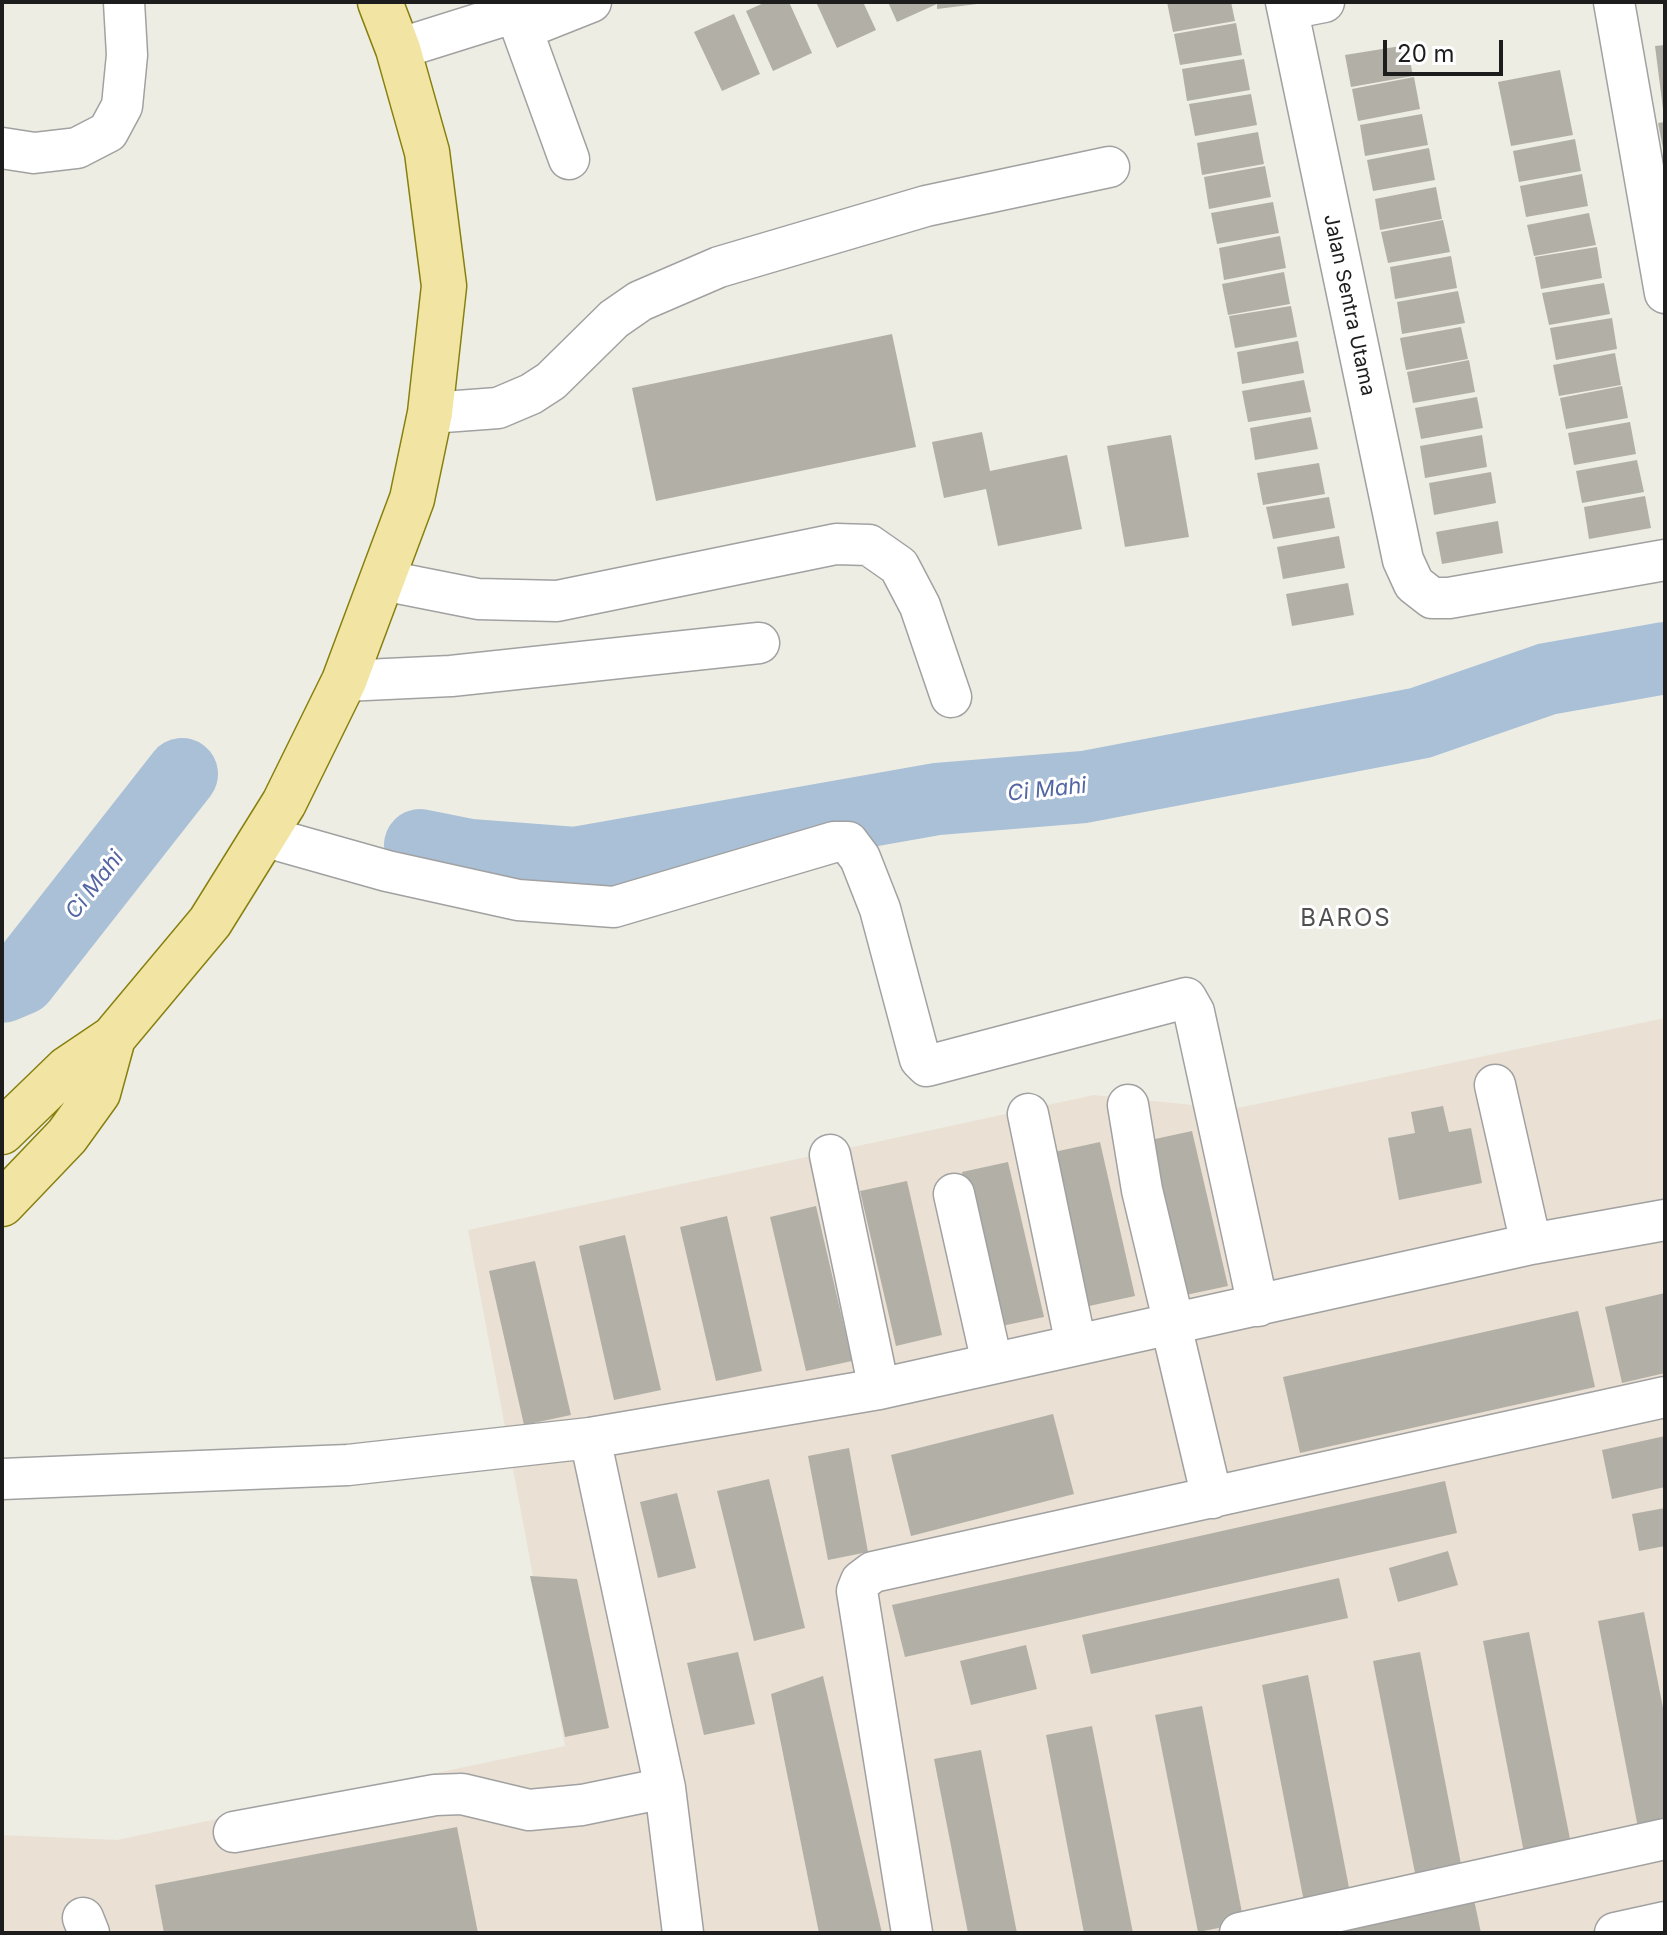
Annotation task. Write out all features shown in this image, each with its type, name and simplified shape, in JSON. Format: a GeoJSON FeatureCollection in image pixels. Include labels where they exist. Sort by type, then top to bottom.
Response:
{"type":"FeatureCollection","features":[{"type":"Feature","properties":{"kind":"main road"},"geometry":{"type":"LineString","coordinates":[[2,1132],[67,1069],[113,1038],[210,922],[284,803],[344,681],[412,499],[430,413],[444,286],[427,152],[398,49],[380,2]]}},
{"type":"Feature","properties":{"kind":"main road"},"geometry":{"type":"LineString","coordinates":[[2,1204],[67,1136],[98,1093],[113,1038]]}},
{"type":"Feature","properties":{"kind":"street"},"geometry":{"type":"LineString","coordinates":[[2,148],[34,153],[77,148],[108,132],[122,106],[127,55],[124,2]]}},
{"type":"Feature","properties":{"kind":"street"},"geometry":{"type":"LineString","coordinates":[[398,49],[517,14],[591,2]]}},
{"type":"Feature","properties":{"kind":"street"},"geometry":{"type":"LineString","coordinates":[[1614,2],[1665,293]]}},
{"type":"Feature","properties":{"kind":"street","name":"Jalan Sentra Utama"},"geometry":{"type":"LineString","coordinates":[[1299,4],[1403,560],[1414,584],[1432,598],[1449,598],[1665,560]]}},
{"type":"Feature","properties":{"kind":"street"},"geometry":{"type":"LineString","coordinates":[[517,14],[569,159]]}},
{"type":"Feature","properties":{"kind":"street"},"geometry":{"type":"LineString","coordinates":[[430,413],[498,408],[531,394],[551,381],[614,319],[640,301],[719,267],[926,206],[1109,167]]}},
{"type":"Feature","properties":{"kind":"street"},"geometry":{"type":"LineString","coordinates":[[382,580],[478,599],[557,601],[836,544],[869,545],[899,566],[920,606],[951,697]]}},
{"type":"Feature","properties":{"kind":"street"},"geometry":{"type":"LineString","coordinates":[[344,681],[451,676],[759,643]]}},
{"type":"Feature","properties":{"kind":"street"},"geometry":{"type":"LineString","coordinates":[[263,836],[387,871],[518,900],[614,907],[834,842],[848,842],[860,858],[880,909],[920,1059],[927,1066],[1186,998],[1194,1012],[1258,1306]]}},
{"type":"Feature","properties":{"kind":"street"},"geometry":{"type":"LineString","coordinates":[[1495,1085],[1531,1244]]}},
{"type":"Feature","properties":{"kind":"street"},"geometry":{"type":"LineString","coordinates":[[1128,1105],[1142,1190],[1212,1498]]}},
{"type":"Feature","properties":{"kind":"street"},"geometry":{"type":"LineString","coordinates":[[1028,1114],[1076,1345]]}},
{"type":"Feature","properties":{"kind":"street"},"geometry":{"type":"LineString","coordinates":[[830,1155],[879,1389]]}},
{"type":"Feature","properties":{"kind":"street"},"geometry":{"type":"LineString","coordinates":[[954,1194],[992,1363]]}},
{"type":"Feature","properties":{"kind":"street"},"geometry":{"type":"LineString","coordinates":[[2,1479],[348,1465],[590,1438],[879,1389],[1531,1244],[1665,1220]]}},
{"type":"Feature","properties":{"kind":"street"},"geometry":{"type":"LineString","coordinates":[[912,1933],[857,1591],[861,1581],[873,1572],[1665,1397]]}},
{"type":"Feature","properties":{"kind":"street"},"geometry":{"type":"LineString","coordinates":[[590,1438],[665,1788],[683,1933]]}},
{"type":"Feature","properties":{"kind":"street"},"geometry":{"type":"LineString","coordinates":[[234,1832],[435,1795],[462,1794],[529,1810],[582,1805],[665,1788]]}},
{"type":"Feature","properties":{"kind":"street"},"geometry":{"type":"LineString","coordinates":[[1240,1933],[1665,1839]]}},
{"type":"Feature","properties":{"kind":"street"},"geometry":{"type":"LineString","coordinates":[[1615,1933],[1665,1922]]}},
{"type":"Feature","properties":{"kind":"shaded area"},"geometry":{"type":"Polygon","coordinates":[[[1665,1018],[1665,1933],[2,1933],[2,1835],[117,1840],[565,1746],[468,1230],[1094,1095],[1233,1109],[1665,1018]]]}},
{"type":"Feature","properties":{"kind":"building"},"geometry":{"type":"Polygon","coordinates":[[[766,2],[789,2],[812,53],[773,71],[746,11],[766,2]]]}},
{"type":"Feature","properties":{"kind":"building"},"geometry":{"type":"Polygon","coordinates":[[[816,2],[863,2],[876,30],[837,48],[816,2]]]}},
{"type":"Feature","properties":{"kind":"building"},"geometry":{"type":"Polygon","coordinates":[[[888,2],[977,4],[937,9],[937,4],[897,22],[888,2]]]}},
{"type":"Feature","properties":{"kind":"building"},"geometry":{"type":"Polygon","coordinates":[[[1167,2],[1231,2],[1235,21],[1173,32],[1167,2]]]}},
{"type":"Feature","properties":{"kind":"building"},"geometry":{"type":"Polygon","coordinates":[[[734,14],[760,74],[722,91],[694,32],[734,14]]]}},
{"type":"Feature","properties":{"kind":"building"},"geometry":{"type":"Polygon","coordinates":[[[1236,23],[1242,55],[1180,65],[1174,34],[1236,23]]]}},
{"type":"Feature","properties":{"kind":"building"},"geometry":{"type":"Polygon","coordinates":[[[1407,45],[1413,76],[1351,87],[1345,55],[1407,45]]]}},
{"type":"Feature","properties":{"kind":"building"},"geometry":{"type":"Polygon","coordinates":[[[1665,45],[1665,109],[1663,109],[1655,46],[1665,45]]]}},
{"type":"Feature","properties":{"kind":"building"},"geometry":{"type":"Polygon","coordinates":[[[1244,59],[1250,90],[1187,101],[1182,69],[1244,59]]]}},
{"type":"Feature","properties":{"kind":"building"},"geometry":{"type":"Polygon","coordinates":[[[1560,70],[1573,135],[1511,146],[1498,82],[1560,70]]]}},
{"type":"Feature","properties":{"kind":"building"},"geometry":{"type":"Polygon","coordinates":[[[1414,77],[1420,109],[1358,121],[1352,89],[1414,77]]]}},
{"type":"Feature","properties":{"kind":"building"},"geometry":{"type":"Polygon","coordinates":[[[1251,94],[1257,125],[1195,136],[1189,104],[1251,94]]]}},
{"type":"Feature","properties":{"kind":"building"},"geometry":{"type":"Polygon","coordinates":[[[1422,114],[1428,145],[1365,156],[1360,125],[1422,114]]]}},
{"type":"Feature","properties":{"kind":"building"},"geometry":{"type":"Polygon","coordinates":[[[1665,122],[1665,153],[1664,153],[1658,123],[1665,122]]]}},
{"type":"Feature","properties":{"kind":"building"},"geometry":{"type":"Polygon","coordinates":[[[1258,132],[1264,164],[1202,175],[1197,143],[1258,132]]]}},
{"type":"Feature","properties":{"kind":"building"},"geometry":{"type":"Polygon","coordinates":[[[1575,139],[1581,171],[1519,182],[1513,151],[1575,139]]]}},
{"type":"Feature","properties":{"kind":"building"},"geometry":{"type":"Polygon","coordinates":[[[1429,148],[1435,180],[1373,191],[1367,160],[1429,148]]]}},
{"type":"Feature","properties":{"kind":"building"},"geometry":{"type":"Polygon","coordinates":[[[1265,166],[1271,197],[1209,209],[1204,177],[1265,166]]]}},
{"type":"Feature","properties":{"kind":"building"},"geometry":{"type":"Polygon","coordinates":[[[1582,174],[1588,206],[1526,217],[1520,186],[1582,174]]]}},
{"type":"Feature","properties":{"kind":"building"},"geometry":{"type":"Polygon","coordinates":[[[1436,187],[1442,219],[1380,230],[1375,199],[1436,187]]]}},
{"type":"Feature","properties":{"kind":"building"},"geometry":{"type":"Polygon","coordinates":[[[1273,202],[1279,233],[1217,244],[1211,213],[1273,202]]]}},
{"type":"Feature","properties":{"kind":"building"},"geometry":{"type":"Polygon","coordinates":[[[1589,213],[1596,245],[1534,256],[1527,225],[1589,213]]]}},
{"type":"Feature","properties":{"kind":"building"},"geometry":{"type":"Polygon","coordinates":[[[1443,220],[1450,252],[1388,263],[1381,232],[1443,220]]]}},
{"type":"Feature","properties":{"kind":"building"},"geometry":{"type":"Polygon","coordinates":[[[1280,236],[1286,268],[1224,280],[1219,248],[1280,236]]]}},
{"type":"Feature","properties":{"kind":"building"},"geometry":{"type":"Polygon","coordinates":[[[1597,247],[1602,278],[1541,289],[1535,257],[1597,247]]]}},
{"type":"Feature","properties":{"kind":"building"},"geometry":{"type":"Polygon","coordinates":[[[1451,256],[1457,288],[1395,299],[1390,267],[1451,256]]]}},
{"type":"Feature","properties":{"kind":"building"},"geometry":{"type":"Polygon","coordinates":[[[1284,272],[1290,304],[1228,315],[1222,284],[1284,272]]]}},
{"type":"Feature","properties":{"kind":"building"},"geometry":{"type":"Polygon","coordinates":[[[1604,283],[1610,314],[1549,325],[1542,293],[1604,283]]]}},
{"type":"Feature","properties":{"kind":"building"},"geometry":{"type":"Polygon","coordinates":[[[1458,291],[1465,323],[1402,334],[1397,302],[1458,291]]]}},
{"type":"Feature","properties":{"kind":"building"},"geometry":{"type":"Polygon","coordinates":[[[1291,306],[1297,337],[1235,348],[1229,316],[1291,306]]]}},
{"type":"Feature","properties":{"kind":"building"},"geometry":{"type":"Polygon","coordinates":[[[1612,318],[1617,349],[1556,360],[1550,328],[1612,318]]]}},
{"type":"Feature","properties":{"kind":"building"},"geometry":{"type":"Polygon","coordinates":[[[1461,327],[1468,359],[1406,370],[1400,338],[1461,327]]]}},
{"type":"Feature","properties":{"kind":"building"},"geometry":{"type":"Polygon","coordinates":[[[892,334],[916,447],[656,501],[632,388],[892,334]]]}},
{"type":"Feature","properties":{"kind":"building"},"geometry":{"type":"Polygon","coordinates":[[[1298,341],[1304,373],[1242,384],[1237,352],[1298,341]]]}},
{"type":"Feature","properties":{"kind":"building"},"geometry":{"type":"Polygon","coordinates":[[[1615,353],[1621,385],[1559,396],[1553,365],[1615,353]]]}},
{"type":"Feature","properties":{"kind":"building"},"geometry":{"type":"Polygon","coordinates":[[[1469,360],[1475,392],[1413,403],[1407,372],[1469,360]]]}},
{"type":"Feature","properties":{"kind":"building"},"geometry":{"type":"Polygon","coordinates":[[[1304,380],[1311,412],[1248,422],[1242,391],[1304,380]]]}},
{"type":"Feature","properties":{"kind":"building"},"geometry":{"type":"Polygon","coordinates":[[[1622,386],[1628,418],[1566,429],[1560,398],[1622,386]]]}},
{"type":"Feature","properties":{"kind":"building"},"geometry":{"type":"Polygon","coordinates":[[[1477,397],[1483,428],[1421,439],[1415,408],[1477,397]]]}},
{"type":"Feature","properties":{"kind":"building"},"geometry":{"type":"Polygon","coordinates":[[[1311,417],[1318,449],[1255,460],[1250,428],[1311,417]]]}},
{"type":"Feature","properties":{"kind":"building"},"geometry":{"type":"Polygon","coordinates":[[[1630,422],[1636,454],[1574,465],[1568,433],[1630,422]]]}},
{"type":"Feature","properties":{"kind":"building"},"geometry":{"type":"Polygon","coordinates":[[[982,432],[990,471],[1067,455],[1082,529],[998,546],[986,489],[944,498],[932,442],[982,432]]]}},
{"type":"Feature","properties":{"kind":"building"},"geometry":{"type":"Polygon","coordinates":[[[1171,435],[1189,537],[1125,547],[1107,446],[1171,435]]]}},
{"type":"Feature","properties":{"kind":"building"},"geometry":{"type":"Polygon","coordinates":[[[1482,435],[1487,467],[1425,478],[1420,446],[1482,435]]]}},
{"type":"Feature","properties":{"kind":"building"},"geometry":{"type":"Polygon","coordinates":[[[1637,460],[1644,492],[1582,503],[1576,471],[1637,460]]]}},
{"type":"Feature","properties":{"kind":"building"},"geometry":{"type":"Polygon","coordinates":[[[1319,463],[1325,494],[1263,505],[1257,473],[1319,463]]]}},
{"type":"Feature","properties":{"kind":"building"},"geometry":{"type":"Polygon","coordinates":[[[1491,472],[1496,503],[1434,515],[1429,483],[1491,472]]]}},
{"type":"Feature","properties":{"kind":"building"},"geometry":{"type":"Polygon","coordinates":[[[1645,496],[1651,528],[1589,539],[1584,507],[1645,496]]]}},
{"type":"Feature","properties":{"kind":"building"},"geometry":{"type":"Polygon","coordinates":[[[1329,497],[1335,528],[1273,539],[1266,507],[1329,497]]]}},
{"type":"Feature","properties":{"kind":"building"},"geometry":{"type":"Polygon","coordinates":[[[1498,521],[1503,553],[1442,564],[1436,532],[1498,521]]]}},
{"type":"Feature","properties":{"kind":"building"},"geometry":{"type":"Polygon","coordinates":[[[1339,536],[1345,568],[1283,579],[1277,547],[1339,536]]]}},
{"type":"Feature","properties":{"kind":"building"},"geometry":{"type":"Polygon","coordinates":[[[1348,583],[1354,615],[1292,626],[1286,594],[1348,583]]]}},
{"type":"Feature","properties":{"kind":"building"},"geometry":{"type":"Polygon","coordinates":[[[1443,1106],[1449,1132],[1471,1128],[1482,1183],[1399,1200],[1388,1138],[1415,1133],[1411,1112],[1443,1106]]]}},
{"type":"Feature","properties":{"kind":"building"},"geometry":{"type":"Polygon","coordinates":[[[1192,1131],[1228,1286],[1181,1296],[1146,1141],[1192,1131]]]}},
{"type":"Feature","properties":{"kind":"building"},"geometry":{"type":"Polygon","coordinates":[[[1100,1142],[1135,1296],[1089,1306],[1054,1152],[1100,1142]]]}},
{"type":"Feature","properties":{"kind":"building"},"geometry":{"type":"Polygon","coordinates":[[[1008,1162],[1044,1317],[997,1327],[962,1172],[1008,1162]]]}},
{"type":"Feature","properties":{"kind":"building"},"geometry":{"type":"Polygon","coordinates":[[[907,1181],[942,1335],[896,1346],[860,1191],[907,1181]]]}},
{"type":"Feature","properties":{"kind":"building"},"geometry":{"type":"Polygon","coordinates":[[[816,1206],[852,1361],[806,1371],[770,1217],[816,1206]]]}},
{"type":"Feature","properties":{"kind":"building"},"geometry":{"type":"Polygon","coordinates":[[[727,1216],[762,1371],[716,1381],[680,1227],[727,1216]]]}},
{"type":"Feature","properties":{"kind":"building"},"geometry":{"type":"Polygon","coordinates":[[[625,1235],[661,1390],[614,1400],[579,1246],[625,1235]]]}},
{"type":"Feature","properties":{"kind":"building"},"geometry":{"type":"Polygon","coordinates":[[[535,1261],[571,1415],[524,1425],[489,1271],[535,1261]]]}},
{"type":"Feature","properties":{"kind":"building"},"geometry":{"type":"Polygon","coordinates":[[[1665,1293],[1665,1373],[1622,1383],[1605,1307],[1665,1293]]]}},
{"type":"Feature","properties":{"kind":"building"},"geometry":{"type":"Polygon","coordinates":[[[1578,1311],[1595,1387],[1300,1453],[1283,1377],[1578,1311]]]}},
{"type":"Feature","properties":{"kind":"building"},"geometry":{"type":"Polygon","coordinates":[[[1053,1414],[1074,1494],[911,1536],[891,1455],[1053,1414]]]}},
{"type":"Feature","properties":{"kind":"building"},"geometry":{"type":"Polygon","coordinates":[[[1665,1436],[1665,1487],[1612,1499],[1602,1450],[1665,1436]]]}},
{"type":"Feature","properties":{"kind":"building"},"geometry":{"type":"Polygon","coordinates":[[[849,1448],[868,1552],[828,1560],[808,1456],[849,1448]]]}},
{"type":"Feature","properties":{"kind":"building"},"geometry":{"type":"Polygon","coordinates":[[[769,1479],[805,1628],[754,1641],[717,1491],[769,1479]]]}},
{"type":"Feature","properties":{"kind":"building"},"geometry":{"type":"Polygon","coordinates":[[[1445,1481],[1457,1533],[905,1657],[892,1605],[1445,1481]]]}},
{"type":"Feature","properties":{"kind":"building"},"geometry":{"type":"Polygon","coordinates":[[[677,1493],[696,1568],[658,1578],[640,1502],[677,1493]]]}},
{"type":"Feature","properties":{"kind":"building"},"geometry":{"type":"Polygon","coordinates":[[[1665,1508],[1665,1546],[1639,1551],[1632,1514],[1665,1508]]]}},
{"type":"Feature","properties":{"kind":"building"},"geometry":{"type":"Polygon","coordinates":[[[1448,1551],[1458,1585],[1398,1602],[1389,1568],[1448,1551]]]}},
{"type":"Feature","properties":{"kind":"building"},"geometry":{"type":"Polygon","coordinates":[[[530,1576],[577,1579],[609,1728],[565,1737],[530,1576]]]}},
{"type":"Feature","properties":{"kind":"building"},"geometry":{"type":"Polygon","coordinates":[[[1339,1578],[1348,1618],[1091,1674],[1082,1635],[1339,1578]]]}},
{"type":"Feature","properties":{"kind":"building"},"geometry":{"type":"Polygon","coordinates":[[[1644,1612],[1665,1718],[1665,1834],[1640,1838],[1598,1621],[1644,1612]]]}},
{"type":"Feature","properties":{"kind":"building"},"geometry":{"type":"Polygon","coordinates":[[[1529,1632],[1572,1849],[1525,1858],[1483,1641],[1529,1632]]]}},
{"type":"Feature","properties":{"kind":"building"},"geometry":{"type":"Polygon","coordinates":[[[1026,1645],[1037,1689],[971,1705],[960,1661],[1026,1645]]]}},
{"type":"Feature","properties":{"kind":"building"},"geometry":{"type":"Polygon","coordinates":[[[738,1652],[755,1724],[704,1735],[687,1663],[738,1652]]]}},
{"type":"Feature","properties":{"kind":"building"},"geometry":{"type":"Polygon","coordinates":[[[1420,1652],[1462,1869],[1416,1878],[1373,1661],[1420,1652]]]}},
{"type":"Feature","properties":{"kind":"building"},"geometry":{"type":"Polygon","coordinates":[[[1308,1675],[1350,1893],[1304,1902],[1262,1685],[1308,1675]]]}},
{"type":"Feature","properties":{"kind":"building"},"geometry":{"type":"Polygon","coordinates":[[[823,1676],[882,1933],[819,1933],[771,1694],[823,1676]]]}},
{"type":"Feature","properties":{"kind":"building"},"geometry":{"type":"Polygon","coordinates":[[[1202,1706],[1244,1923],[1198,1932],[1155,1715],[1202,1706]]]}},
{"type":"Feature","properties":{"kind":"building"},"geometry":{"type":"Polygon","coordinates":[[[1092,1726],[1133,1933],[1084,1933],[1046,1735],[1092,1726]]]}},
{"type":"Feature","properties":{"kind":"building"},"geometry":{"type":"Polygon","coordinates":[[[981,1750],[1017,1933],[968,1933],[934,1759],[981,1750]]]}},
{"type":"Feature","properties":{"kind":"building"},"geometry":{"type":"Polygon","coordinates":[[[457,1827],[478,1933],[164,1933],[155,1885],[457,1827]]]}},
{"type":"Feature","properties":{"kind":"building"},"geometry":{"type":"Polygon","coordinates":[[[1472,1890],[1481,1933],[1285,1933],[1472,1890]]]}},
{"type":"Feature","properties":{"kind":"waterway","name":"Ci Mahi"},"geometry":{"type":"LineString","coordinates":[[420,845],[470,855],[575,863],[937,799],[1084,787],[1420,723],[1547,679],[1665,658]]}},
{"type":"Feature","properties":{"kind":"waterway","name":"Ci Mahi"},"geometry":{"type":"LineString","coordinates":[[2,987],[21,979],[182,774]]}},
{"type":"Feature","properties":{"kind":"district","name":"BAROS"},"geometry":{"type":"Point","coordinates":[1346,919]}}]}
